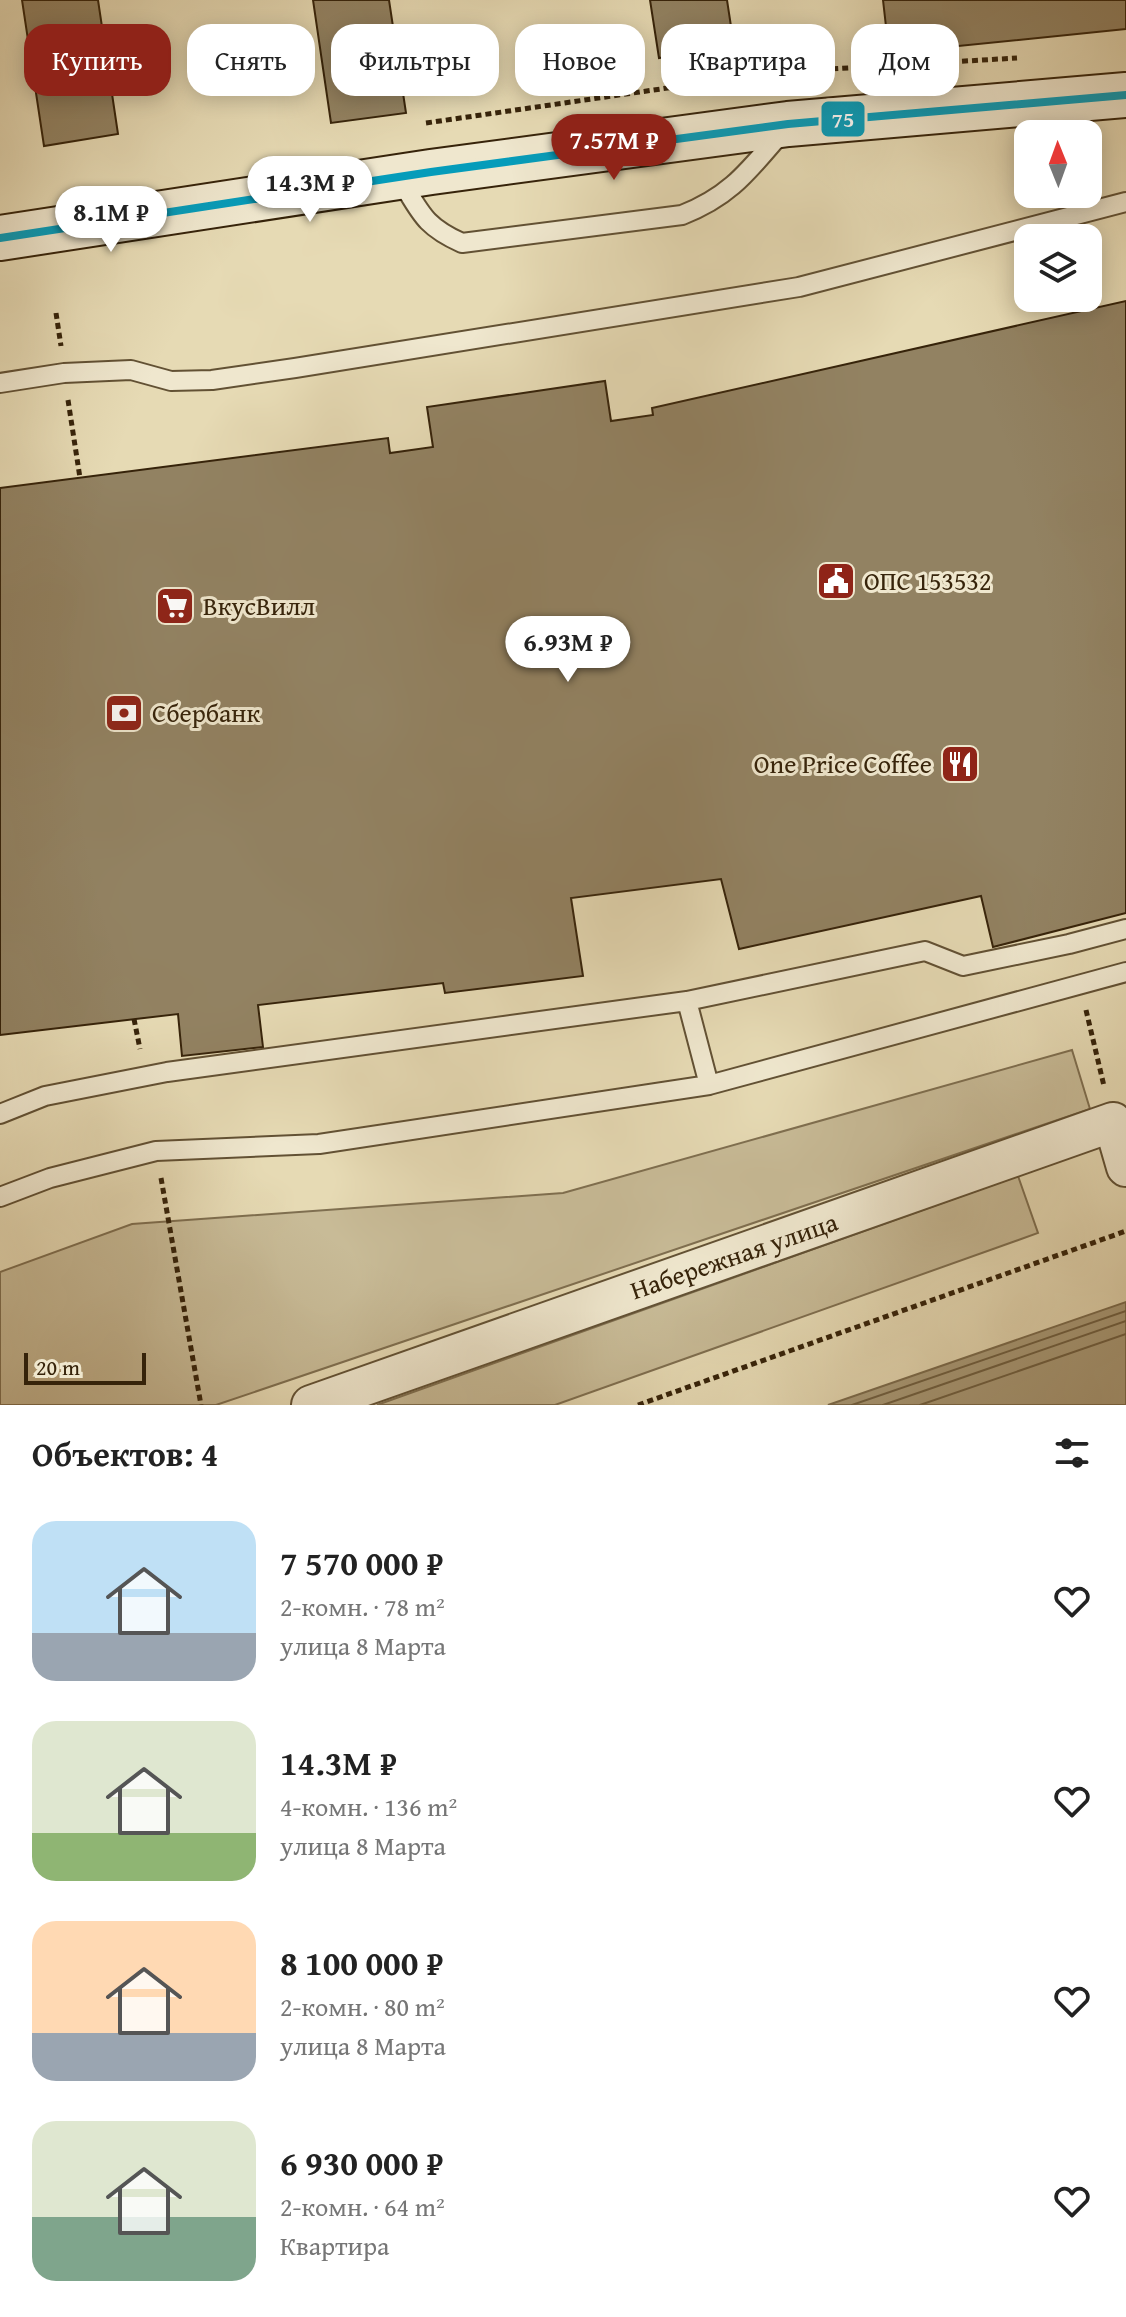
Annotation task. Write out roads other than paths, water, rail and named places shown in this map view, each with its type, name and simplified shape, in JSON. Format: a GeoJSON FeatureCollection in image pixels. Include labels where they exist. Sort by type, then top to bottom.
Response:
{"type":"FeatureCollection","features":[{"type":"Feature","properties":{"kind":"main road"},"geometry":{"type":"LineString","coordinates":[[0,238],[399,176],[788,124],[1126,95]]}},
{"type":"Feature","properties":{"kind":"street","name":"Набережная улица"},"geometry":{"type":"LineString","coordinates":[[311,1405],[1113,1122],[1126,1167]]}},
{"type":"Feature","properties":{"kind":"lane"},"geometry":{"type":"LineString","coordinates":[[399,176],[425,219],[440,233],[462,243],[682,215],[706,206],[740,181],[788,124]]}},
{"type":"Feature","properties":{"kind":"lane"},"geometry":{"type":"LineString","coordinates":[[0,383],[64,373],[131,370],[171,381],[212,380],[799,287],[1126,202]]}},
{"type":"Feature","properties":{"kind":"lane"},"geometry":{"type":"LineString","coordinates":[[4,1111],[45,1096],[145,1077],[687,1001],[925,951],[963,966],[1126,929]]}},
{"type":"Feature","properties":{"kind":"lane"},"geometry":{"type":"LineString","coordinates":[[0,1197],[50,1178],[156,1151],[319,1144],[709,1085],[1126,972]]}},
{"type":"Feature","properties":{"kind":"lane"},"geometry":{"type":"LineString","coordinates":[[687,1001],[709,1085]]}},
{"type":"Feature","properties":{"kind":"water"},"geometry":{"type":"Polygon","coordinates":[[[1126,1302],[1126,1405],[828,1405],[1126,1302]]]}},
{"type":"Feature","properties":{"kind":"place","name":"ОПС 153532"},"geometry":{"type":"Point","coordinates":[836,581]}},
{"type":"Feature","properties":{"kind":"place","name":"ВкусВилл"},"geometry":{"type":"Point","coordinates":[175,606]}},
{"type":"Feature","properties":{"kind":"place","name":"Сбербанк"},"geometry":{"type":"Point","coordinates":[124,713]}},
{"type":"Feature","properties":{"kind":"place","name":"One Price Coffee"},"geometry":{"type":"Point","coordinates":[960,764]}}]}
